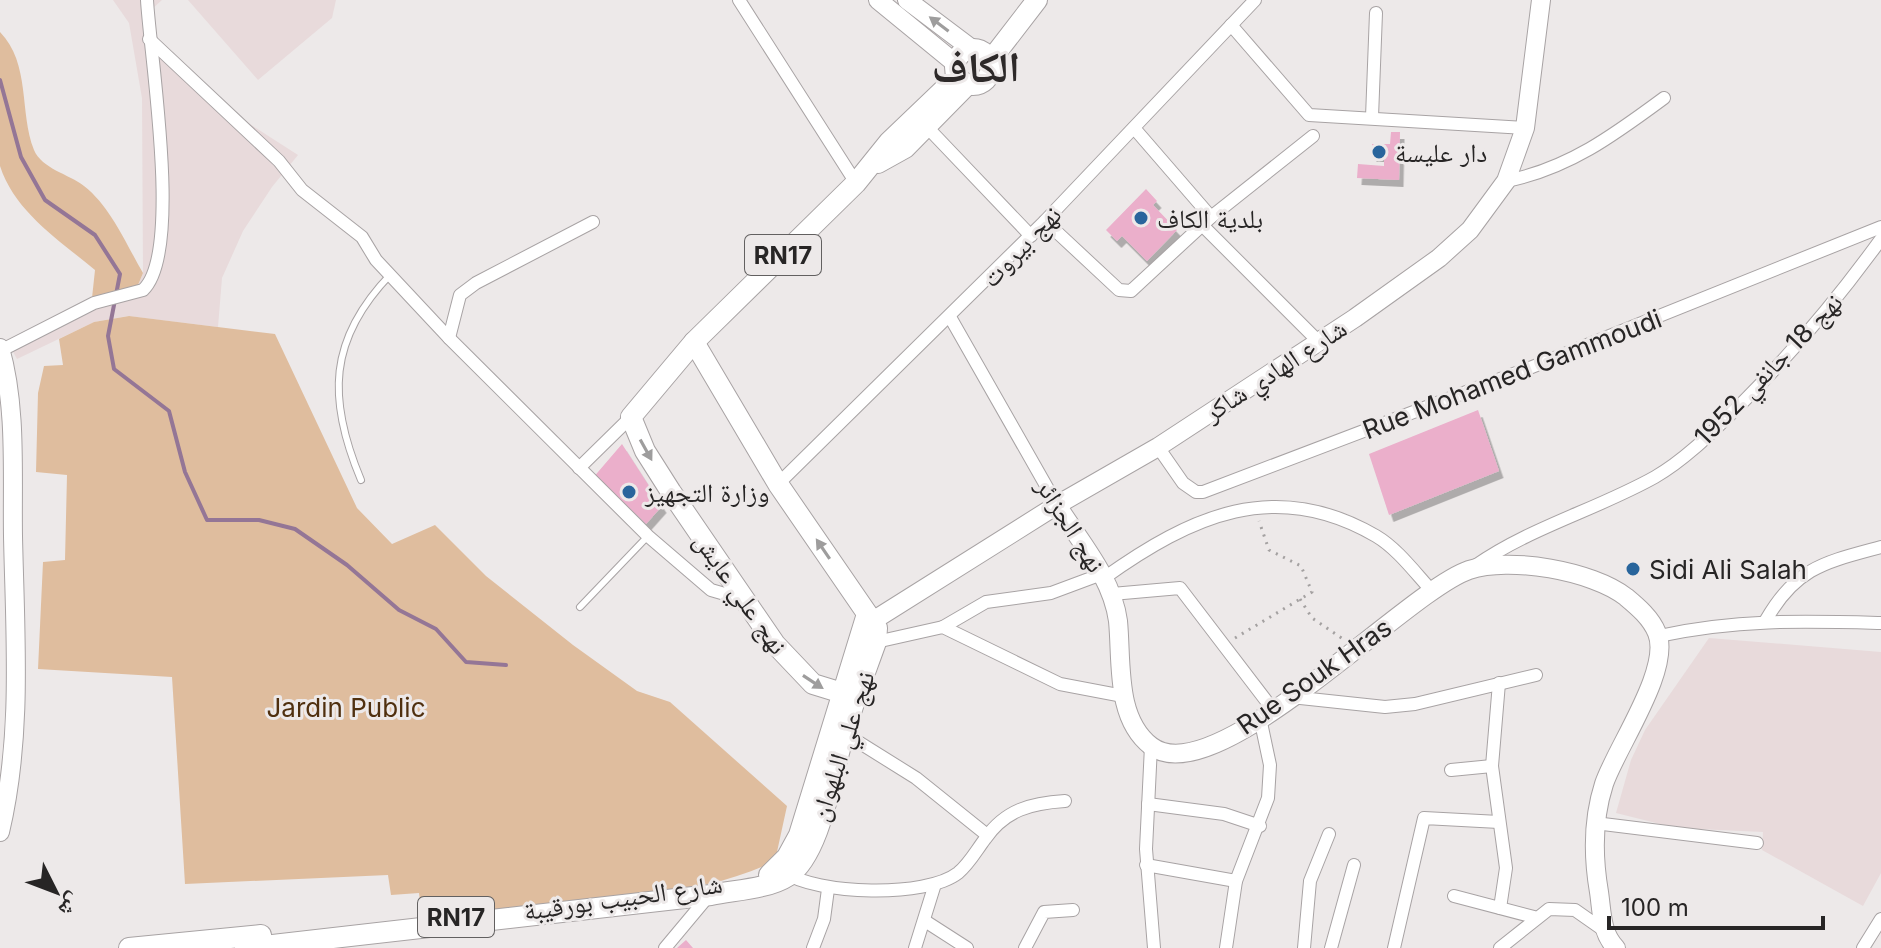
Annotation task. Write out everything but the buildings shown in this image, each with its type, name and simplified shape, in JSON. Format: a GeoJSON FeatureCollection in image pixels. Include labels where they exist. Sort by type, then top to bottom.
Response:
{"type":"FeatureCollection","features":[{"type":"Feature","properties":{"kind":"main road","name":"RN17"},"geometry":{"type":"LineString","coordinates":[[980,53],[1036,0]]}},
{"type":"Feature","properties":{"kind":"main road","name":"RN17"},"geometry":{"type":"LineString","coordinates":[[872,167],[905,148],[927,127],[960,74],[964,51],[980,53]]}},
{"type":"Feature","properties":{"kind":"main road","name":"RN17"},"geometry":{"type":"LineString","coordinates":[[960,74],[975,84],[989,76],[980,53]]}},
{"type":"Feature","properties":{"kind":"main road","name":"RN17"},"geometry":{"type":"LineString","coordinates":[[694,342],[872,167],[889,142],[960,74]]}},
{"type":"Feature","properties":{"kind":"main road"},"geometry":{"type":"LineString","coordinates":[[631,417],[694,342],[778,484],[870,626]]}},
{"type":"Feature","properties":{"kind":"main road","name":"نهج علي عايش"},"geometry":{"type":"LineString","coordinates":[[631,417],[645,451],[742,599],[795,669],[813,684],[849,695]]}},
{"type":"Feature","properties":{"kind":"main road","name":"نهج علي البلهوان"},"geometry":{"type":"LineString","coordinates":[[784,872],[849,695],[870,626]]}},
{"type":"Feature","properties":{"kind":"main road","name":"نهج علي البلهوان"},"geometry":{"type":"LineString","coordinates":[[784,872],[810,849],[844,733],[849,695]]}},
{"type":"Feature","properties":{"kind":"main road","name":"شارع الحبيب بورقيبة"},"geometry":{"type":"LineString","coordinates":[[129,948],[308,940],[711,890],[784,872]]}},
{"type":"Feature","properties":{"kind":"main road","name":"شارع الحبيب بورقيبة"},"geometry":{"type":"LineString","coordinates":[[245,948],[281,942]]}},
{"type":"Feature","properties":{"kind":"street"},"geometry":{"type":"LineString","coordinates":[[0,832],[12,768],[7,648],[8,400],[0,350],[94,303],[133,295],[151,283],[157,270],[163,211],[157,83],[149,39],[147,0]]}},
{"type":"Feature","properties":{"kind":"street"},"geometry":{"type":"LineString","coordinates":[[739,0],[856,183]]}},
{"type":"Feature","properties":{"kind":"street"},"geometry":{"type":"LineString","coordinates":[[878,0],[960,74]]}},
{"type":"Feature","properties":{"kind":"street","name":"نهج بيروت"},"geometry":{"type":"LineString","coordinates":[[778,484],[1031,236],[1255,0]]}},
{"type":"Feature","properties":{"kind":"street","name":"شارع الهادي شاكر"},"geometry":{"type":"LineString","coordinates":[[870,626],[1057,505],[1158,447],[1439,258],[1470,230],[1506,181],[1525,128],[1541,0]]}},
{"type":"Feature","properties":{"kind":"street"},"geometry":{"type":"LineString","coordinates":[[912,2],[980,53]]}},
{"type":"Feature","properties":{"kind":"street"},"geometry":{"type":"LineString","coordinates":[[1372,117],[1376,13]]}},
{"type":"Feature","properties":{"kind":"street"},"geometry":{"type":"LineString","coordinates":[[1231,25],[1309,115],[1525,128]]}},
{"type":"Feature","properties":{"kind":"street"},"geometry":{"type":"LineString","coordinates":[[149,39],[279,161],[302,190],[362,237],[376,260],[449,338],[648,536],[711,590],[742,599]]}},
{"type":"Feature","properties":{"kind":"street"},"geometry":{"type":"LineString","coordinates":[[1506,181],[1558,168],[1620,130],[1664,98]]}},
{"type":"Feature","properties":{"kind":"street"},"geometry":{"type":"LineString","coordinates":[[927,127],[1031,236]]}},
{"type":"Feature","properties":{"kind":"street"},"geometry":{"type":"LineString","coordinates":[[1134,128],[1207,221],[1318,341]]}},
{"type":"Feature","properties":{"kind":"street"},"geometry":{"type":"LineString","coordinates":[[1045,221],[1124,291],[1137,288],[1207,221],[1313,136]]}},
{"type":"Feature","properties":{"kind":"street"},"geometry":{"type":"LineString","coordinates":[[449,338],[460,295],[476,283],[593,222]]}},
{"type":"Feature","properties":{"kind":"street","name":"Rue Mohamed Gammoudi"},"geometry":{"type":"LineString","coordinates":[[1158,447],[1183,483],[1196,492],[1203,492],[1532,367],[1881,227]]}},
{"type":"Feature","properties":{"kind":"street","name":"نهج 18 جانفي 1952"},"geometry":{"type":"LineString","coordinates":[[1469,570],[1527,533],[1608,502],[1659,475],[1709,436],[1777,367],[1841,295],[1881,239]]}},
{"type":"Feature","properties":{"kind":"street","name":"نهج الجزائر"},"geometry":{"type":"LineString","coordinates":[[950,317],[1057,505],[1106,582],[1123,696],[1134,724],[1151,746]]}},
{"type":"Feature","properties":{"kind":"street"},"geometry":{"type":"LineString","coordinates":[[579,468],[631,417]]}},
{"type":"Feature","properties":{"kind":"street"},"geometry":{"type":"LineString","coordinates":[[1106,582],[1131,559],[1205,519],[1254,506],[1291,507],[1377,537],[1433,592]]}},
{"type":"Feature","properties":{"kind":"street"},"geometry":{"type":"LineString","coordinates":[[1766,620],[1794,581],[1814,566],[1881,547]]}},
{"type":"Feature","properties":{"kind":"street"},"geometry":{"type":"LineString","coordinates":[[1469,570],[1531,567],[1599,581],[1623,595],[1647,615],[1659,636],[1659,659],[1649,689],[1614,759],[1595,823],[1597,880],[1605,941]]}},
{"type":"Feature","properties":{"kind":"street","name":"Rue Souk Hras"},"geometry":{"type":"LineString","coordinates":[[1151,746],[1165,753],[1182,754],[1201,750],[1267,714],[1433,592],[1469,570]]}},
{"type":"Feature","properties":{"kind":"street"},"geometry":{"type":"LineString","coordinates":[[943,627],[986,602],[1106,582],[1180,588],[1225,645],[1267,714],[1268,798],[1260,826],[1236,881],[1226,948]]}},
{"type":"Feature","properties":{"kind":"street"},"geometry":{"type":"LineString","coordinates":[[1659,636],[1716,623],[1766,620],[1881,623]]}},
{"type":"Feature","properties":{"kind":"street"},"geometry":{"type":"LineString","coordinates":[[870,626],[943,627],[1060,684],[1123,696]]}},
{"type":"Feature","properties":{"kind":"street"},"geometry":{"type":"LineString","coordinates":[[1291,697],[1385,707],[1415,704],[1536,675]]}},
{"type":"Feature","properties":{"kind":"street"},"geometry":{"type":"LineString","coordinates":[[1499,683],[1492,766],[1506,868],[1500,908]]}},
{"type":"Feature","properties":{"kind":"street"},"geometry":{"type":"LineString","coordinates":[[844,733],[916,778],[987,835]]}},
{"type":"Feature","properties":{"kind":"street"},"geometry":{"type":"LineString","coordinates":[[1151,746],[1146,865],[1154,948]]}},
{"type":"Feature","properties":{"kind":"street"},"geometry":{"type":"LineString","coordinates":[[1451,770],[1492,766]]}},
{"type":"Feature","properties":{"kind":"street"},"geometry":{"type":"LineString","coordinates":[[784,872],[828,889],[935,884],[955,875],[967,864],[987,835],[1020,808],[1065,801]]}},
{"type":"Feature","properties":{"kind":"street"},"geometry":{"type":"LineString","coordinates":[[1148,804],[1224,814],[1260,826]]}},
{"type":"Feature","properties":{"kind":"street"},"geometry":{"type":"LineString","coordinates":[[1394,948],[1424,818],[1499,822]]}},
{"type":"Feature","properties":{"kind":"street"},"geometry":{"type":"LineString","coordinates":[[1595,823],[1757,843]]}},
{"type":"Feature","properties":{"kind":"street"},"geometry":{"type":"LineString","coordinates":[[1304,948],[1310,881],[1329,834]]}},
{"type":"Feature","properties":{"kind":"street"},"geometry":{"type":"LineString","coordinates":[[1146,865],[1236,881]]}},
{"type":"Feature","properties":{"kind":"street"},"geometry":{"type":"LineString","coordinates":[[1331,948],[1354,865]]}},
{"type":"Feature","properties":{"kind":"street"},"geometry":{"type":"LineString","coordinates":[[915,948],[935,884]]}},
{"type":"Feature","properties":{"kind":"street"},"geometry":{"type":"LineString","coordinates":[[813,948],[824,919],[828,889]]}},
{"type":"Feature","properties":{"kind":"street"},"geometry":{"type":"LineString","coordinates":[[665,948],[711,890]]}},
{"type":"Feature","properties":{"kind":"street"},"geometry":{"type":"LineString","coordinates":[[1454,896],[1534,917]]}},
{"type":"Feature","properties":{"kind":"street"},"geometry":{"type":"LineString","coordinates":[[1500,948],[1534,917],[1549,909],[1568,909],[1605,941]]}},
{"type":"Feature","properties":{"kind":"street"},"geometry":{"type":"LineString","coordinates":[[1025,948],[1044,912],[1073,910]]}},
{"type":"Feature","properties":{"kind":"street"},"geometry":{"type":"LineString","coordinates":[[1863,948],[1881,919]]}},
{"type":"Feature","properties":{"kind":"street"},"geometry":{"type":"LineString","coordinates":[[925,921],[949,944],[967,948]]}},
{"type":"Feature","properties":{"kind":"lane"},"geometry":{"type":"LineString","coordinates":[[361,480],[344,439],[338,398],[345,337],[365,300],[391,274]]}},
{"type":"Feature","properties":{"kind":"lane"},"geometry":{"type":"LineString","coordinates":[[580,607],[648,536]]}},
{"type":"Feature","properties":{"kind":"path"},"geometry":{"type":"LineString","coordinates":[[1225,645],[1312,592],[1301,566],[1269,550],[1254,506]]}},
{"type":"Feature","properties":{"kind":"path"},"geometry":{"type":"LineString","coordinates":[[1300,599],[1312,618],[1356,649]]}},
{"type":"Feature","properties":{"kind":"shaded area"},"geometry":{"type":"Polygon","coordinates":[[[113,0],[162,0],[152,9],[157,44],[220,105],[298,155],[243,231],[222,278],[218,327],[128,316],[94,322],[17,359],[7,341],[92,298],[138,285],[143,273],[142,98],[129,23],[113,0]]]}},
{"type":"Feature","properties":{"kind":"shaded area"},"geometry":{"type":"Polygon","coordinates":[[[188,0],[336,0],[332,18],[258,80],[188,0]]]}},
{"type":"Feature","properties":{"kind":"shaded area"},"geometry":{"type":"Polygon","coordinates":[[[1709,638],[1881,652],[1881,873],[1863,906],[1762,850],[1763,832],[1676,828],[1616,813],[1631,760],[1645,730],[1709,638]]]}},
{"type":"Feature","properties":{"kind":"green space"},"geometry":{"type":"Polygon","coordinates":[[[0,32],[16,59],[34,150],[49,167],[84,186],[102,204],[143,273],[138,285],[92,298],[95,270],[27,211],[7,182],[0,166],[0,32]]]}},
{"type":"Feature","properties":{"kind":"green space","name":"Jardin Public"},"geometry":{"type":"Polygon","coordinates":[[[129,316],[275,334],[357,508],[392,544],[435,525],[486,576],[573,645],[637,691],[670,702],[787,806],[775,861],[740,875],[657,894],[566,905],[439,914],[430,903],[420,901],[419,893],[391,895],[388,875],[185,884],[172,677],[38,669],[43,562],[65,560],[67,475],[36,472],[38,393],[44,366],[63,365],[59,339],[94,322],[129,316]]]}},
{"type":"Feature","properties":{"kind":"waterway"},"geometry":{"type":"LineString","coordinates":[[0,80],[21,157],[45,200],[95,235],[120,274],[108,336],[114,369],[169,411],[185,472],[207,520],[259,520],[295,529],[347,565],[399,610],[436,629],[466,662],[506,665]]}},
{"type":"Feature","properties":{"kind":"place","name":"دار عليسة"},"geometry":{"type":"Point","coordinates":[1379,152]}},
{"type":"Feature","properties":{"kind":"place","name":"بلدية الكاف"},"geometry":{"type":"Point","coordinates":[1141,218]}},
{"type":"Feature","properties":{"kind":"place","name":"وزارة التجهيز"},"geometry":{"type":"Point","coordinates":[629,492]}},
{"type":"Feature","properties":{"kind":"place","name":"Sidi Ali Salah"},"geometry":{"type":"Point","coordinates":[1633,569]}},
{"type":"Feature","properties":{"kind":"district","name":"الكاف"},"geometry":{"type":"Point","coordinates":[976,66]}}]}
